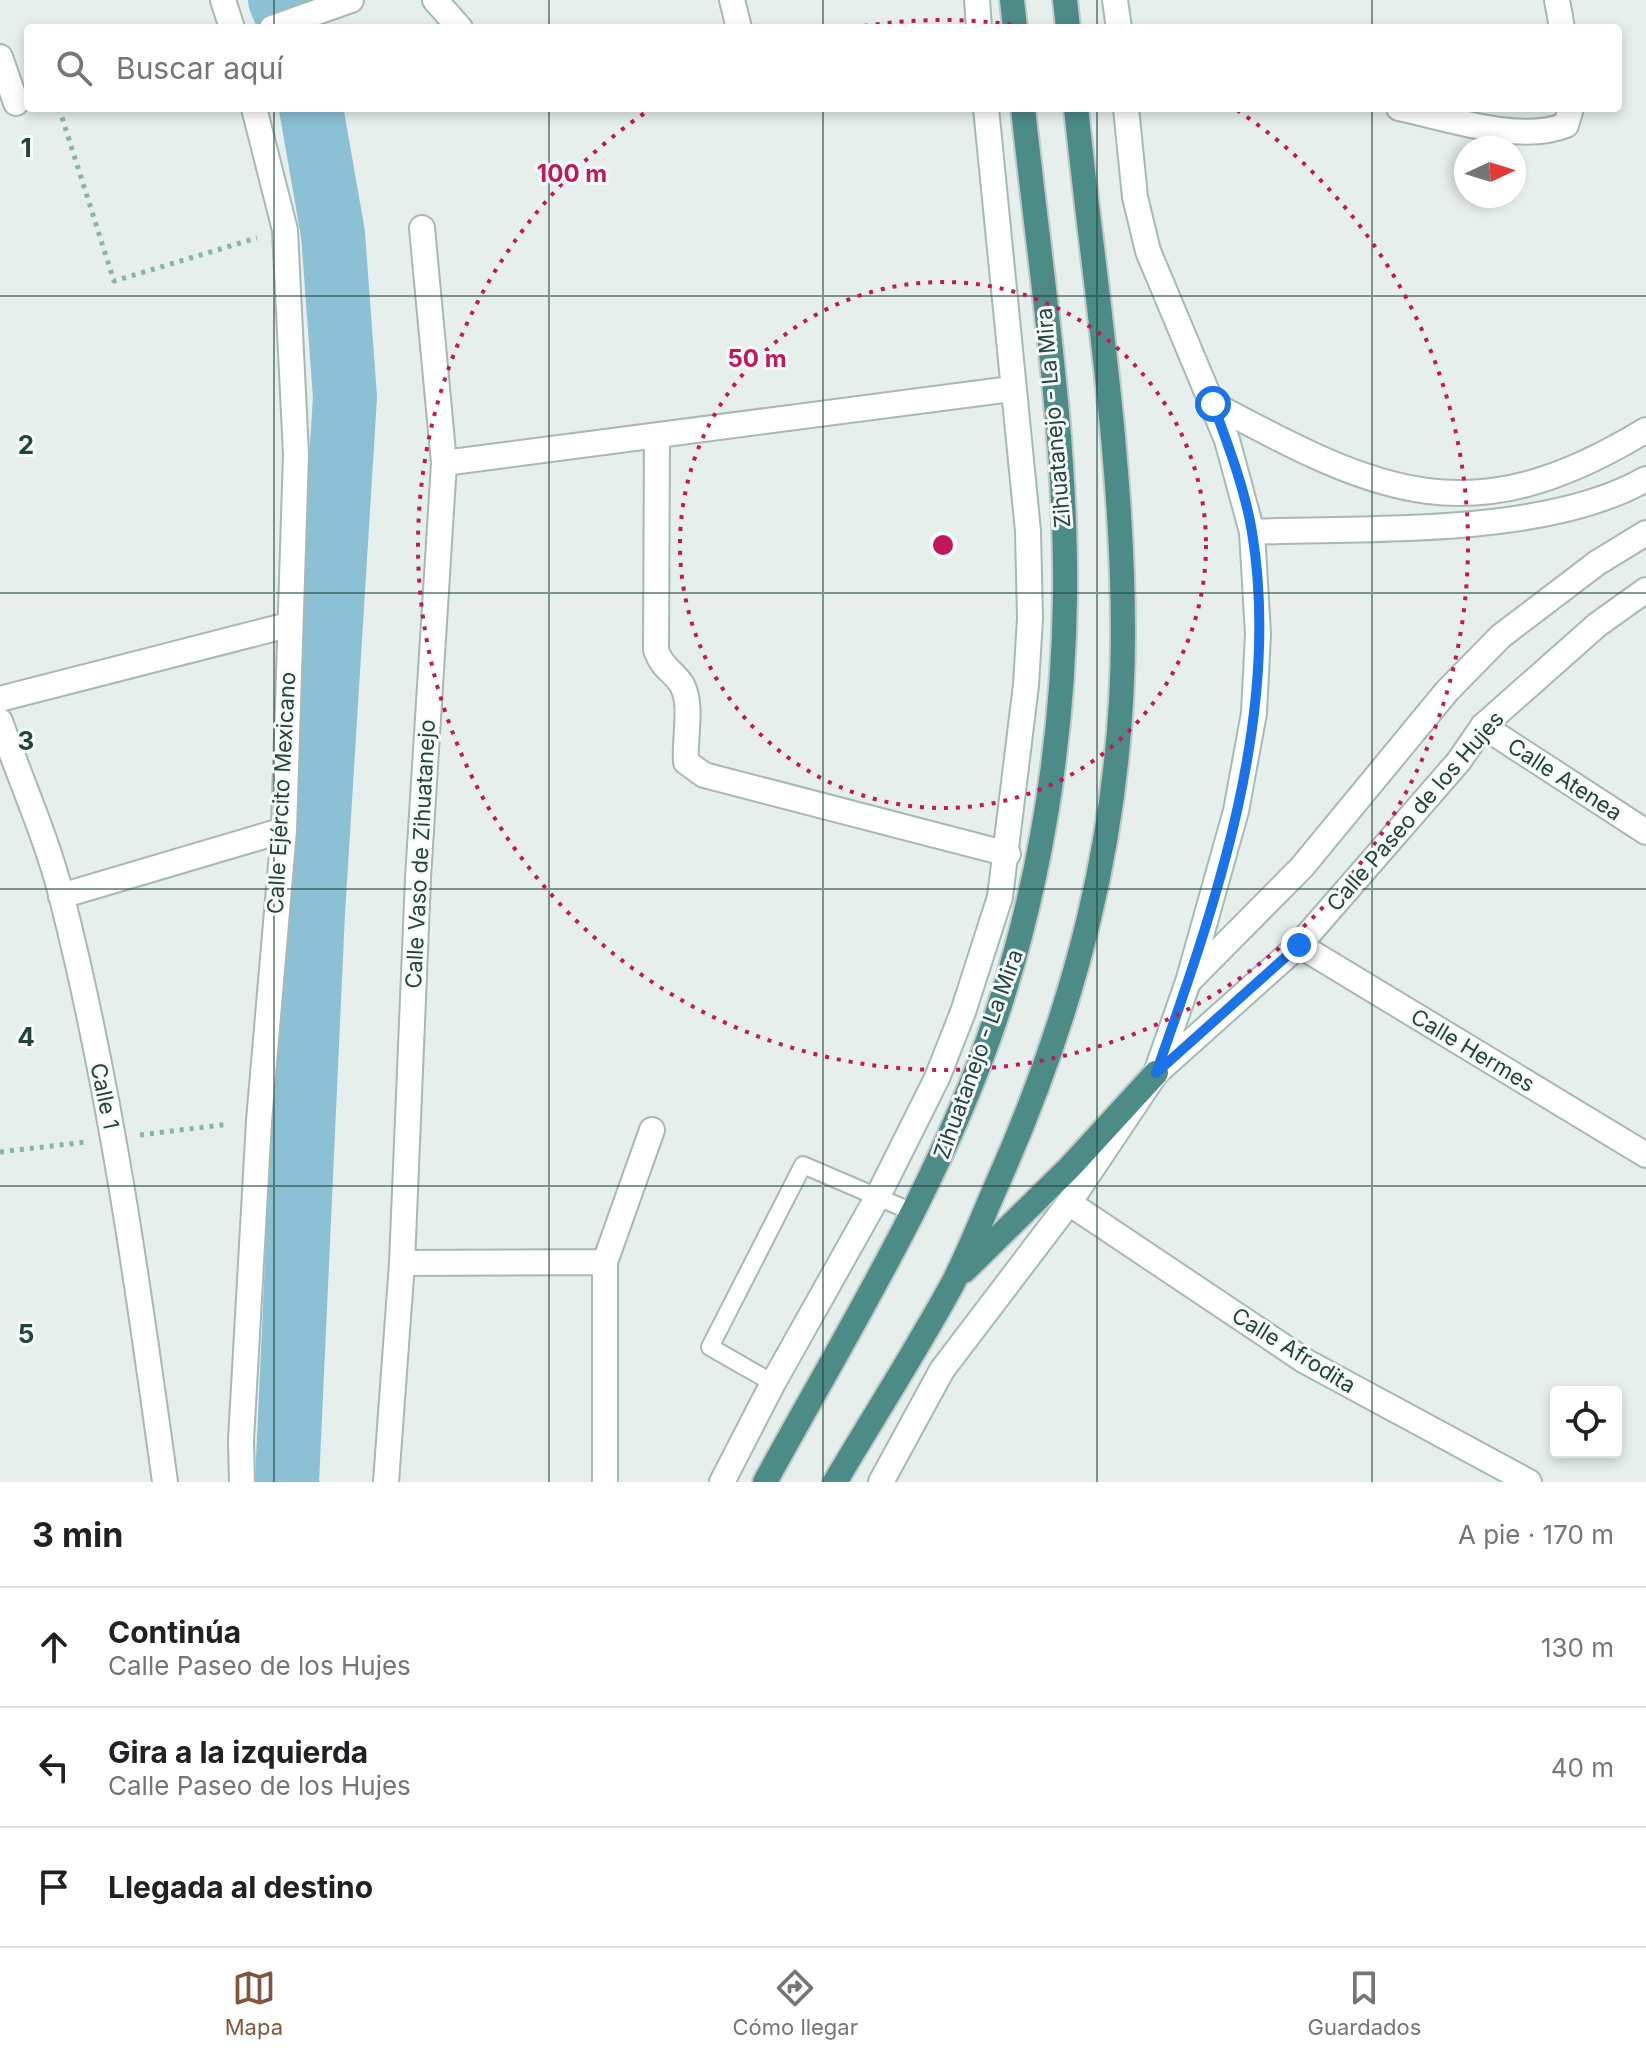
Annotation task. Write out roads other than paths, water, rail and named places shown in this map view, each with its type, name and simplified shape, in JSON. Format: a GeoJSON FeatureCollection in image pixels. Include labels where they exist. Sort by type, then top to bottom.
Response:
{"type":"FeatureCollection","features":[{"type":"Feature","properties":{"kind":"highway"},"geometry":{"type":"LineString","coordinates":[[1012,0],[1015,24]]}},
{"type":"Feature","properties":{"kind":"highway"},"geometry":{"type":"LineString","coordinates":[[1065,0],[1068,24]]}},
{"type":"Feature","properties":{"kind":"highway","name":"Zihuatanejo - La Mira"},"geometry":{"type":"LineString","coordinates":[[765,1482],[915,1213],[995,1020],[1021,938],[1050,791],[1058,722],[1065,594],[1060,458],[1023,112]]}},
{"type":"Feature","properties":{"kind":"highway"},"geometry":{"type":"LineString","coordinates":[[835,1482],[954,1281],[1020,1135],[1074,987],[1106,850],[1117,742],[1123,634],[1120,537],[1108,390],[1076,112]]}},
{"type":"Feature","properties":{"kind":"highway"},"geometry":{"type":"LineString","coordinates":[[954,1281],[1069,1168],[1156,1073]]}},
{"type":"Feature","properties":{"kind":"street"},"geometry":{"type":"LineString","coordinates":[[223,0],[231,24]]}},
{"type":"Feature","properties":{"kind":"street"},"geometry":{"type":"LineString","coordinates":[[435,0],[456,24]]}},
{"type":"Feature","properties":{"kind":"street"},"geometry":{"type":"LineString","coordinates":[[732,0],[738,24]]}},
{"type":"Feature","properties":{"kind":"street"},"geometry":{"type":"LineString","coordinates":[[977,0],[979,24]]}},
{"type":"Feature","properties":{"kind":"street"},"geometry":{"type":"LineString","coordinates":[[1115,0],[1118,24]]}},
{"type":"Feature","properties":{"kind":"street"},"geometry":{"type":"LineString","coordinates":[[1557,0],[1561,24]]}},
{"type":"Feature","properties":{"kind":"street"},"geometry":{"type":"LineString","coordinates":[[283,24],[343,3]]}},
{"type":"Feature","properties":{"kind":"street"},"geometry":{"type":"LineString","coordinates":[[0,57],[15,104]]}},
{"type":"Feature","properties":{"kind":"street","name":"Calle Ejército Mexicano"},"geometry":{"type":"LineString","coordinates":[[242,1482],[259,1121],[284,830],[288,625],[296,454],[285,230],[255,112]]}},
{"type":"Feature","properties":{"kind":"street"},"geometry":{"type":"LineString","coordinates":[[722,1482],[773,1383],[878,1196],[937,1078],[963,1012],[1000,897],[1008,854],[1030,618],[1028,531],[1011,389],[986,112]]}},
{"type":"Feature","properties":{"kind":"street","name":"Calle Paseo de los Hujes"},"geometry":{"type":"LineString","coordinates":[[1126,112],[1135,197],[1148,251],[1213,404],[1252,532],[1258,634],[1254,713],[1236,811],[1188,982],[1156,1073]]}},
{"type":"Feature","properties":{"kind":"street"},"geometry":{"type":"LineString","coordinates":[[1419,112],[1527,133],[1550,132],[1568,117]]}},
{"type":"Feature","properties":{"kind":"street","name":"Calle Vaso de Zihuatanejo"},"geometry":{"type":"LineString","coordinates":[[386,1482],[402,1263],[418,878],[444,463],[422,228]]}},
{"type":"Feature","properties":{"kind":"street"},"geometry":{"type":"LineString","coordinates":[[444,463],[1011,389]]}},
{"type":"Feature","properties":{"kind":"street"},"geometry":{"type":"LineString","coordinates":[[1213,404],[1308,455],[1384,484],[1442,495],[1493,492],[1558,474],[1646,430]]}},
{"type":"Feature","properties":{"kind":"street"},"geometry":{"type":"LineString","coordinates":[[657,436],[656,650],[662,666],[682,685],[687,706],[686,762],[704,775],[1008,854]]}},
{"type":"Feature","properties":{"kind":"street"},"geometry":{"type":"LineString","coordinates":[[1252,532],[1512,521],[1583,503],[1646,479]]}},
{"type":"Feature","properties":{"kind":"street","name":"Calle Paseo de los Hujes"},"geometry":{"type":"LineString","coordinates":[[1188,982],[1302,867],[1447,691],[1501,636],[1597,563],[1646,533]]}},
{"type":"Feature","properties":{"kind":"street","name":"Calle Paseo de los Hujes"},"geometry":{"type":"LineString","coordinates":[[881,1482],[942,1370],[1069,1203],[1156,1073],[1299,945],[1459,761],[1483,726],[1597,625],[1646,590]]}},
{"type":"Feature","properties":{"kind":"street"},"geometry":{"type":"LineString","coordinates":[[0,699],[288,625]]}},
{"type":"Feature","properties":{"kind":"street","name":"Calle 1"},"geometry":{"type":"LineString","coordinates":[[0,721],[61,896],[114,1138],[126,1196],[165,1482]]}},
{"type":"Feature","properties":{"kind":"street","name":"Calle Atenea"},"geometry":{"type":"LineString","coordinates":[[1483,726],[1646,832]]}},
{"type":"Feature","properties":{"kind":"street"},"geometry":{"type":"LineString","coordinates":[[61,896],[284,830]]}},
{"type":"Feature","properties":{"kind":"street","name":"Calle Hermes"},"geometry":{"type":"LineString","coordinates":[[1299,945],[1646,1155]]}},
{"type":"Feature","properties":{"kind":"street"},"geometry":{"type":"LineString","coordinates":[[605,1482],[605,1262],[652,1130]]}},
{"type":"Feature","properties":{"kind":"street","name":"Calle Afrodita"},"geometry":{"type":"LineString","coordinates":[[1069,1203],[1305,1361],[1529,1482]]}},
{"type":"Feature","properties":{"kind":"street"},"geometry":{"type":"LineString","coordinates":[[402,1263],[605,1262]]}},
{"type":"Feature","properties":{"kind":"lane"},"geometry":{"type":"LineString","coordinates":[[773,1383],[710,1347],[803,1165],[915,1213]]}},
{"type":"Feature","properties":{"kind":"waterway"},"geometry":{"type":"LineString","coordinates":[[280,0],[290,24]]}},
{"type":"Feature","properties":{"kind":"waterway"},"geometry":{"type":"LineString","coordinates":[[287,1482],[313,913],[345,397],[333,234],[312,112]]}}]}
